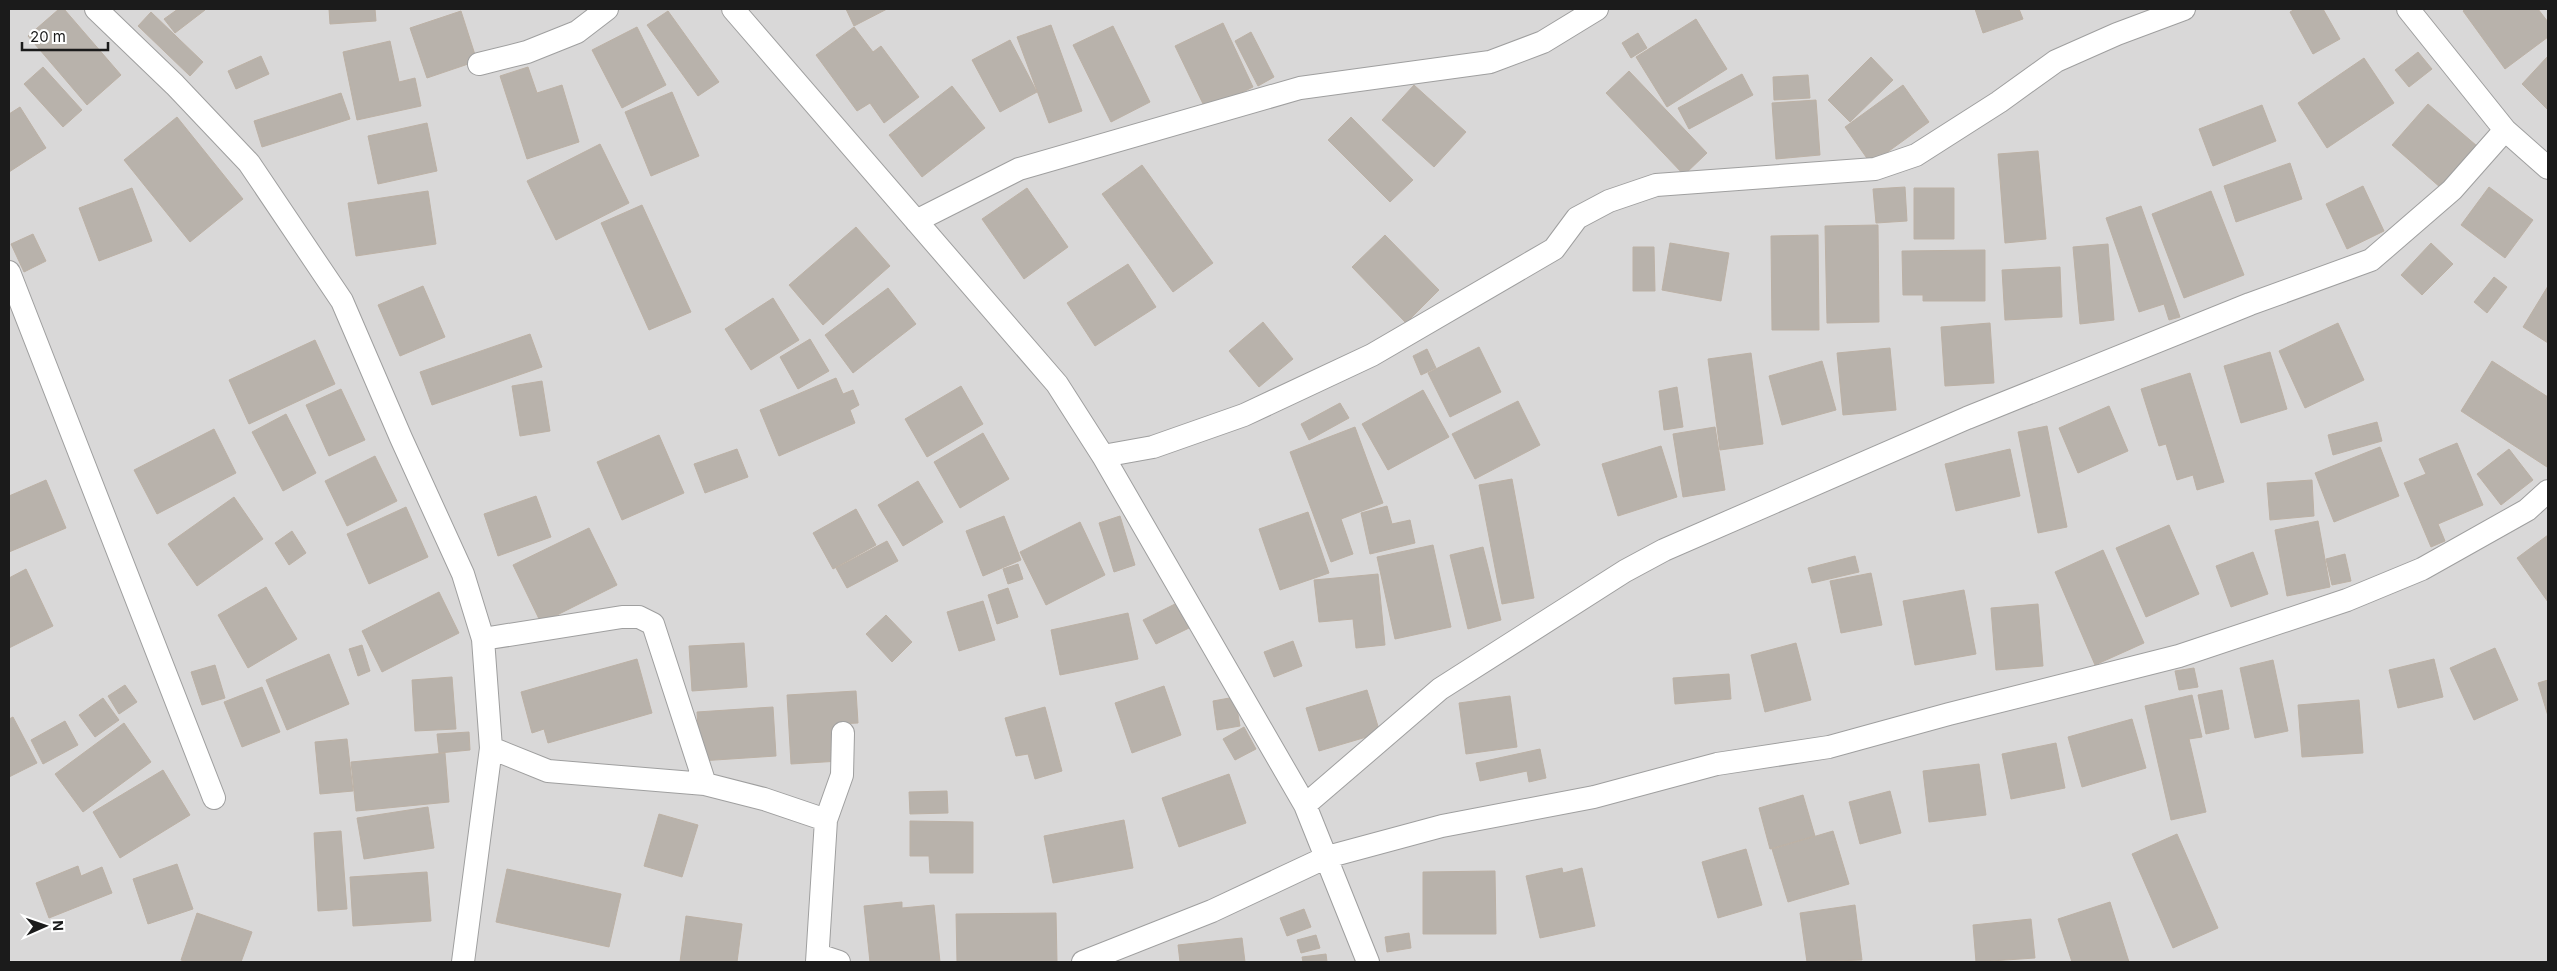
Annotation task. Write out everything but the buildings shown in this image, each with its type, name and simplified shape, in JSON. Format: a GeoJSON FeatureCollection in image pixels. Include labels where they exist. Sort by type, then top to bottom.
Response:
{"type":"FeatureCollection","features":[{"type":"Feature","properties":{"kind":"street"},"geometry":{"type":"LineString","coordinates":[[96,9],[175,85],[248,163],[342,301],[462,574],[483,640],[491,748],[463,962]]}},
{"type":"Feature","properties":{"kind":"street"},"geometry":{"type":"LineString","coordinates":[[479,64],[527,52],[577,32],[607,9]]}},
{"type":"Feature","properties":{"kind":"street"},"geometry":{"type":"LineString","coordinates":[[916,221],[1019,168],[1300,88],[1490,62],[1543,42],[1597,9]]}},
{"type":"Feature","properties":{"kind":"street"},"geometry":{"type":"LineString","coordinates":[[1103,456],[1153,446],[1244,414],[1372,354],[1554,250],[1577,218],[1609,201],[1656,185],[1875,169],[1916,155],[1998,102],[2056,61],[2117,34],[2184,9]]}},
{"type":"Feature","properties":{"kind":"street"},"geometry":{"type":"LineString","coordinates":[[2408,9],[2504,130],[2548,168]]}},
{"type":"Feature","properties":{"kind":"street"},"geometry":{"type":"LineString","coordinates":[[738,10],[1057,384],[1103,456],[1305,805],[1368,962]]}},
{"type":"Feature","properties":{"kind":"street"},"geometry":{"type":"LineString","coordinates":[[1305,805],[1440,690],[1625,571],[1664,550],[1976,414],[2250,304],[2371,260],[2452,190],[2504,130]]}},
{"type":"Feature","properties":{"kind":"street"},"geometry":{"type":"LineString","coordinates":[[9,272],[214,798]]}},
{"type":"Feature","properties":{"kind":"street"},"geometry":{"type":"LineString","coordinates":[[1083,962],[1212,911],[1327,857],[1442,826],[1594,797],[1717,764],[1829,747],[2179,656],[2347,600],[2422,569],[2527,510],[2548,491]]}},
{"type":"Feature","properties":{"kind":"street"},"geometry":{"type":"LineString","coordinates":[[483,640],[622,617],[639,617],[652,624],[705,784]]}},
{"type":"Feature","properties":{"kind":"street"},"geometry":{"type":"LineString","coordinates":[[825,960],[826,820],[842,775],[843,733]]}},
{"type":"Feature","properties":{"kind":"street"},"geometry":{"type":"LineString","coordinates":[[491,748],[548,771],[705,784],[764,799],[826,820]]}},
{"type":"Feature","properties":{"kind":"shaded area"},"geometry":{"type":"Polygon","coordinates":[[[9,9],[2548,9],[2548,962],[9,962],[9,9]]]}}]}
